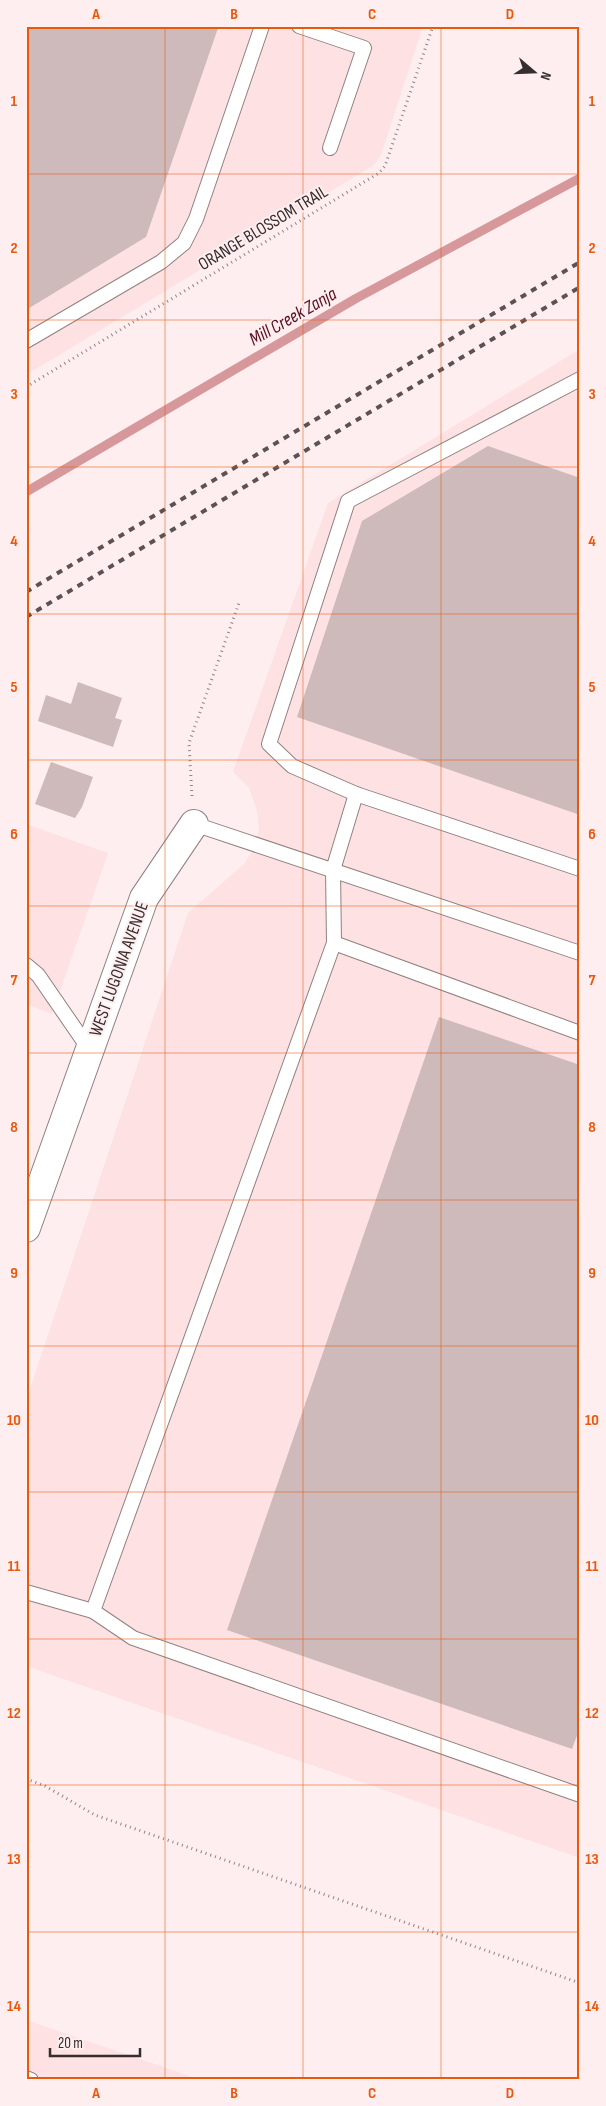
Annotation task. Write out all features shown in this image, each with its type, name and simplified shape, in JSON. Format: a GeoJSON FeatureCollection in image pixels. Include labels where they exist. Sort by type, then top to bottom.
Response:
{"type":"FeatureCollection","features":[{"type":"Feature","properties":{"kind":"street","name":"WEST LUGONIA AVENUE"},"geometry":{"type":"LineString","coordinates":[[26,1228],[144,898],[194,824]]}},
{"type":"Feature","properties":{"kind":"lane"},"geometry":{"type":"LineString","coordinates":[[26,341],[161,262],[184,243],[196,219],[262,26]]}},
{"type":"Feature","properties":{"kind":"lane"},"geometry":{"type":"LineString","coordinates":[[299,26],[364,48],[330,148]]}},
{"type":"Feature","properties":{"kind":"lane"},"geometry":{"type":"LineString","coordinates":[[580,379],[348,500],[269,744],[292,766],[356,794],[580,869]]}},
{"type":"Feature","properties":{"kind":"lane"},"geometry":{"type":"LineString","coordinates":[[93,1611],[334,943],[333,870],[356,794]]}},
{"type":"Feature","properties":{"kind":"lane"},"geometry":{"type":"LineString","coordinates":[[194,824],[580,953]]}},
{"type":"Feature","properties":{"kind":"lane"},"geometry":{"type":"LineString","coordinates":[[334,943],[580,1032]]}},
{"type":"Feature","properties":{"kind":"lane"},"geometry":{"type":"LineString","coordinates":[[26,965],[38,975],[89,1049]]}},
{"type":"Feature","properties":{"kind":"lane"},"geometry":{"type":"LineString","coordinates":[[26,1592],[93,1611],[133,1638],[580,1795]]}},
{"type":"Feature","properties":{"kind":"lane"},"geometry":{"type":"LineString","coordinates":[[26,2078],[31,2080]]}},
{"type":"Feature","properties":{"kind":"path","name":"ORANGE BLOSSOM TRAIL"},"geometry":{"type":"LineString","coordinates":[[26,387],[379,173],[385,166],[433,26]]}},
{"type":"Feature","properties":{"kind":"path"},"geometry":{"type":"LineString","coordinates":[[194,824],[189,743],[239,603]]}},
{"type":"Feature","properties":{"kind":"path"},"geometry":{"type":"LineString","coordinates":[[26,1778],[46,1786],[95,1815],[580,1983]]}},
{"type":"Feature","properties":{"kind":"shaded area"},"geometry":{"type":"Polygon","coordinates":[[[26,26],[423,26],[381,155],[374,165],[26,375],[26,26]]]}},
{"type":"Feature","properties":{"kind":"shaded area"},"geometry":{"type":"Polygon","coordinates":[[[580,349],[580,1858],[26,1666],[26,1401],[188,913],[244,864],[254,849],[259,829],[257,811],[249,788],[233,772],[328,503],[580,349]]]}},
{"type":"Feature","properties":{"kind":"shaded area"},"geometry":{"type":"Polygon","coordinates":[[[26,824],[108,853],[52,1014],[26,1004],[26,824]]]}},
{"type":"Feature","properties":{"kind":"shaded area"},"geometry":{"type":"Polygon","coordinates":[[[26,2020],[172,2070],[200,2080],[26,2080],[26,2020]]]}},
{"type":"Feature","properties":{"kind":"building"},"geometry":{"type":"Polygon","coordinates":[[[26,26],[214,26],[218,28],[146,237],[26,310],[26,26]]]}},
{"type":"Feature","properties":{"kind":"building"},"geometry":{"type":"Polygon","coordinates":[[[488,446],[580,478],[580,815],[297,717],[362,521],[488,446]]]}},
{"type":"Feature","properties":{"kind":"building"},"geometry":{"type":"Polygon","coordinates":[[[78,682],[122,698],[115,718],[122,720],[113,747],[38,721],[46,695],[71,704],[78,682]]]}},
{"type":"Feature","properties":{"kind":"building"},"geometry":{"type":"Polygon","coordinates":[[[51,762],[93,777],[82,807],[75,818],[35,804],[51,762]]]}},
{"type":"Feature","properties":{"kind":"building"},"geometry":{"type":"Polygon","coordinates":[[[439,1017],[580,1065],[580,1727],[572,1749],[227,1630],[439,1017]]]}},
{"type":"Feature","properties":{"kind":"waterway","name":"Mill Creek Zanja"},"geometry":{"type":"LineString","coordinates":[[26,492],[355,299],[580,178]]}},
{"type":"Feature","properties":{"kind":"railway"},"geometry":{"type":"LineString","coordinates":[[26,592],[580,262]]}},
{"type":"Feature","properties":{"kind":"railway"},"geometry":{"type":"LineString","coordinates":[[26,617],[580,287]]}}]}
